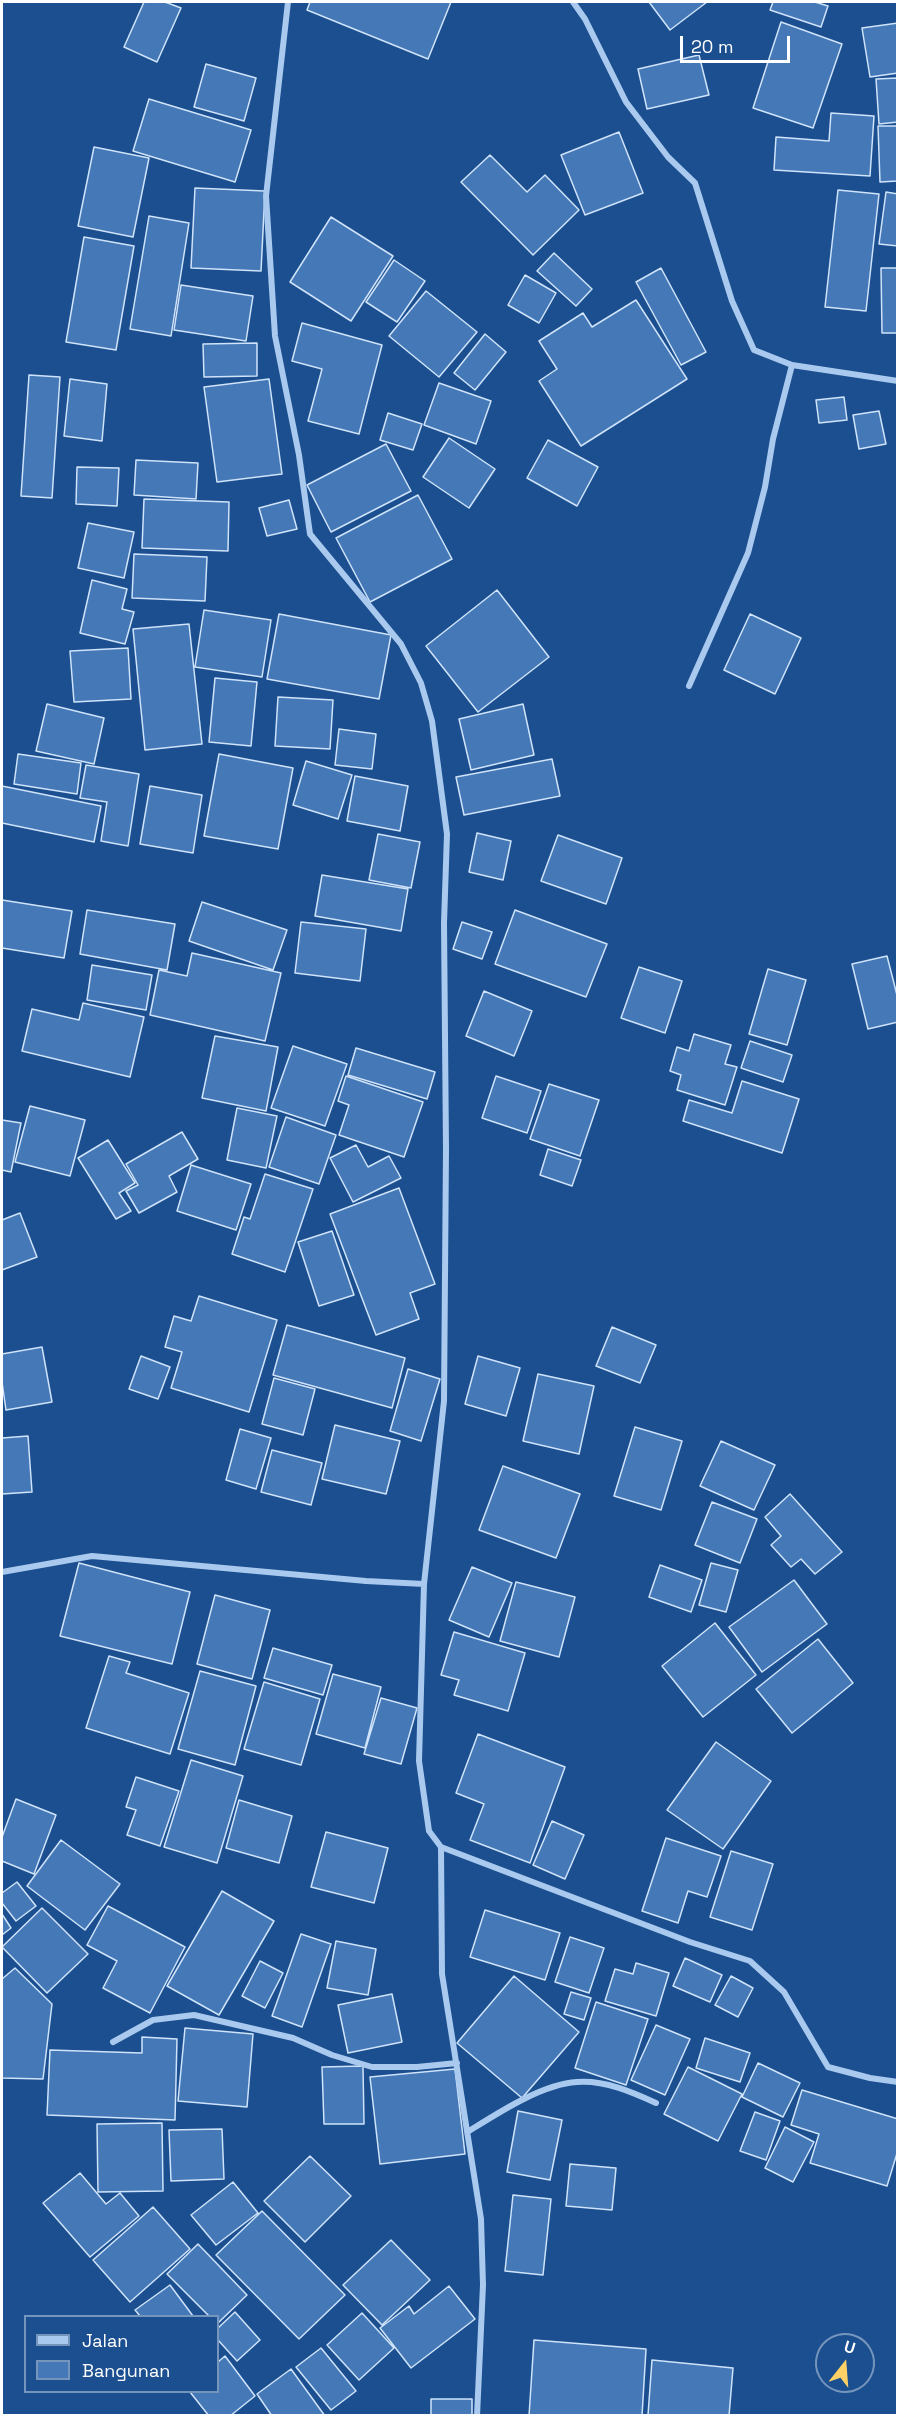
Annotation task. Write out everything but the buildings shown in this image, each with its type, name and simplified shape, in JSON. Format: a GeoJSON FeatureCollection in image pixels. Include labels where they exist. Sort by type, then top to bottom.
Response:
{"type":"FeatureCollection","features":[{"type":"Feature","properties":{"kind":"street"},"geometry":{"type":"LineString","coordinates":[[288,2],[266,196],[274,336],[299,455],[310,534],[400,644],[421,683],[432,721],[447,834],[444,923],[446,1149],[444,1401],[424,1584],[419,1761],[429,1831],[441,1847],[690,1942],[750,1961],[784,1992],[828,2067],[870,2078],[897,2082]]}},
{"type":"Feature","properties":{"kind":"street"},"geometry":{"type":"LineString","coordinates":[[573,2],[585,19],[626,102],[668,157],[695,183],[732,302],[754,350],[792,365],[897,381]]}},
{"type":"Feature","properties":{"kind":"street"},"geometry":{"type":"LineString","coordinates":[[689,686],[748,553],[792,365]]}},
{"type":"Feature","properties":{"kind":"street"},"geometry":{"type":"LineString","coordinates":[[2,1572],[92,1556],[366,1581],[424,1584]]}},
{"type":"Feature","properties":{"kind":"street"},"geometry":{"type":"LineString","coordinates":[[441,1847],[442,1974],[481,2218],[483,2285],[477,2415]]}},
{"type":"Feature","properties":{"kind":"street"},"geometry":{"type":"LineString","coordinates":[[112,2042],[153,2020],[194,2015],[294,2038],[332,2055],[372,2067],[417,2067],[457,2063]]}},
{"type":"Feature","properties":{"kind":"street"},"geometry":{"type":"LineString","coordinates":[[469,2132],[507,2108],[549,2089],[577,2082],[624,2089],[657,2103]]}}]}
